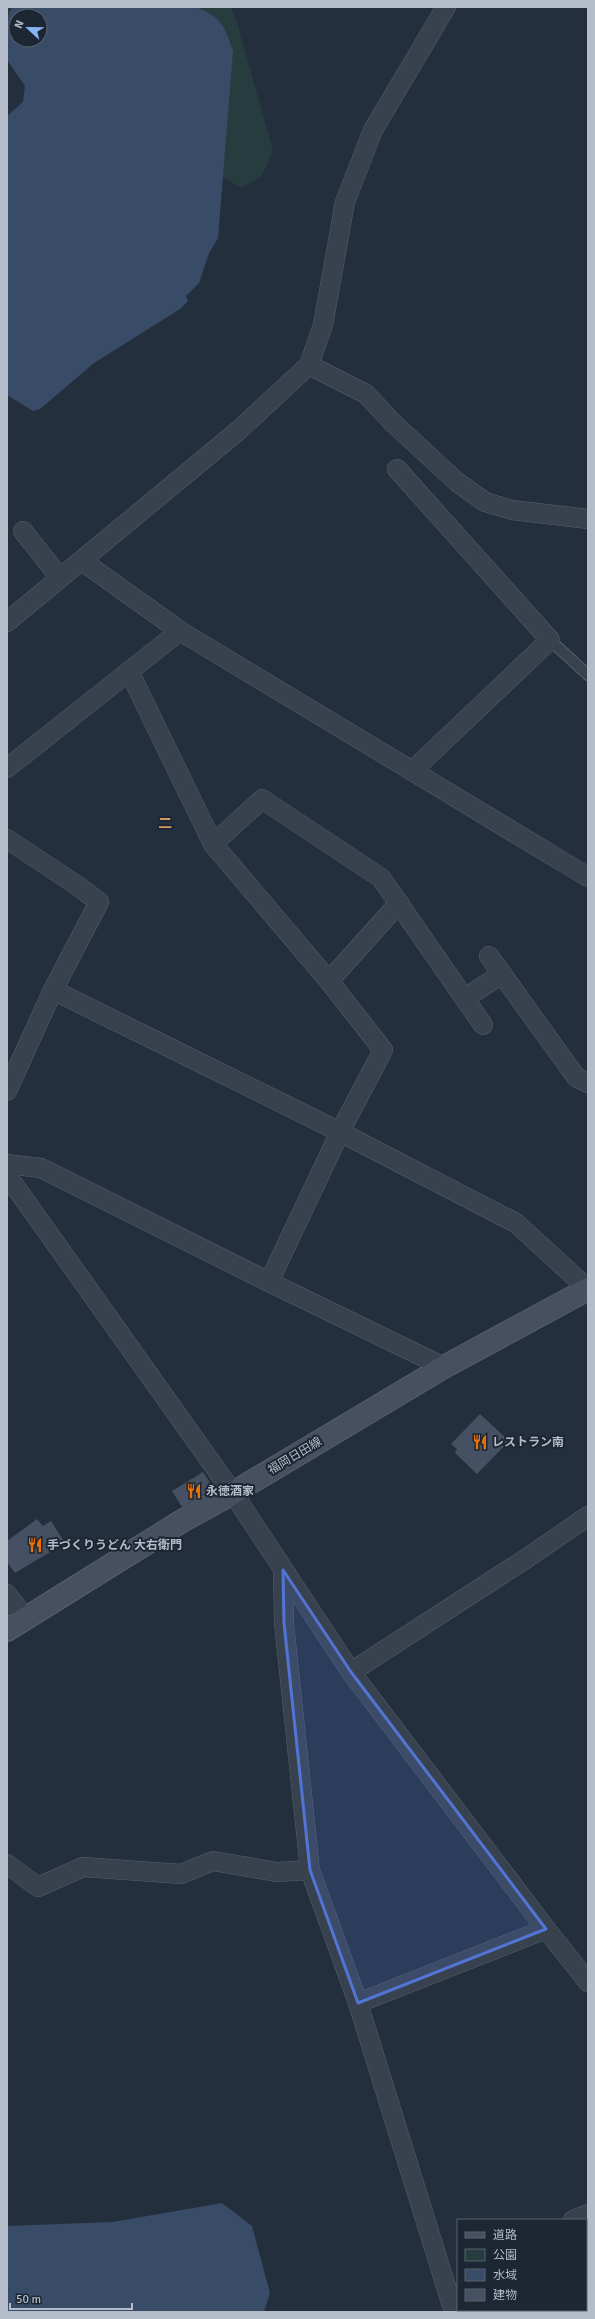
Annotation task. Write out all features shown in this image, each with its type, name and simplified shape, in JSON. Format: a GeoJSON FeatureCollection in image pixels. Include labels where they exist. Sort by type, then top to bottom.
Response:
{"type":"FeatureCollection","features":[{"type":"Feature","properties":{"kind":"main road","name":"福岡日田線"},"geometry":{"type":"LineString","coordinates":[[7,1630],[182,1521],[233,1493],[444,1366],[588,1289]]}},
{"type":"Feature","properties":{"kind":"street"},"geometry":{"type":"LineString","coordinates":[[7,622],[239,430],[309,365],[323,324],[345,202],[373,130],[446,7]]}},
{"type":"Feature","properties":{"kind":"street"},"geometry":{"type":"LineString","coordinates":[[309,365],[366,394],[392,422],[457,482],[485,502],[512,510],[588,519]]}},
{"type":"Feature","properties":{"kind":"street"},"geometry":{"type":"LineString","coordinates":[[398,469],[550,640],[412,771]]}},
{"type":"Feature","properties":{"kind":"street"},"geometry":{"type":"LineString","coordinates":[[23,531],[60,578]]}},
{"type":"Feature","properties":{"kind":"street"},"geometry":{"type":"LineString","coordinates":[[82,561],[180,631],[588,877]]}},
{"type":"Feature","properties":{"kind":"street"},"geometry":{"type":"LineString","coordinates":[[7,768],[180,631]]}},
{"type":"Feature","properties":{"kind":"street"},"geometry":{"type":"LineString","coordinates":[[129,671],[213,844],[329,981],[383,1050],[340,1132],[269,1282]]}},
{"type":"Feature","properties":{"kind":"street"},"geometry":{"type":"LineString","coordinates":[[213,844],[262,799],[381,878],[483,1025]]}},
{"type":"Feature","properties":{"kind":"street"},"geometry":{"type":"LineString","coordinates":[[7,839],[78,886],[99,902],[53,990],[7,1091]]}},
{"type":"Feature","properties":{"kind":"street"},"geometry":{"type":"LineString","coordinates":[[329,981],[399,903]]}},
{"type":"Feature","properties":{"kind":"street"},"geometry":{"type":"LineString","coordinates":[[489,956],[576,1076],[588,1083]]}},
{"type":"Feature","properties":{"kind":"street"},"geometry":{"type":"LineString","coordinates":[[465,998],[502,974]]}},
{"type":"Feature","properties":{"kind":"street"},"geometry":{"type":"LineString","coordinates":[[53,990],[340,1132],[516,1223],[588,1289]]}},
{"type":"Feature","properties":{"kind":"street"},"geometry":{"type":"LineString","coordinates":[[7,1164],[41,1168],[269,1282],[444,1366]]}},
{"type":"Feature","properties":{"kind":"street"},"geometry":{"type":"LineString","coordinates":[[7,1175],[233,1493],[351,1672],[588,1982]]}},
{"type":"Feature","properties":{"kind":"street"},"geometry":{"type":"LineString","coordinates":[[351,1672],[527,1558],[588,1516]]}},
{"type":"Feature","properties":{"kind":"street"},"geometry":{"type":"LineString","coordinates":[[283,1570],[284,1623],[310,1870],[451,2269],[454,2312]]}},
{"type":"Feature","properties":{"kind":"street"},"geometry":{"type":"LineString","coordinates":[[7,1594],[26,1619]]}},
{"type":"Feature","properties":{"kind":"street"},"geometry":{"type":"LineString","coordinates":[[7,1864],[38,1887],[83,1867],[181,1874],[213,1861],[277,1872],[310,1870]]}},
{"type":"Feature","properties":{"kind":"street"},"geometry":{"type":"LineString","coordinates":[[358,2003],[546,1929]]}},
{"type":"Feature","properties":{"kind":"street"},"geometry":{"type":"LineString","coordinates":[[576,2219],[588,2214]]}},
{"type":"Feature","properties":{"kind":"lane"},"geometry":{"type":"LineString","coordinates":[[550,640],[588,675]]}},
{"type":"Feature","properties":{"kind":"highlighted area"},"geometry":{"type":"Polygon","coordinates":[[[283,1570],[351,1672],[546,1929],[358,2003],[310,1870],[284,1623],[283,1570]]]}},
{"type":"Feature","properties":{"kind":"green space"},"geometry":{"type":"Polygon","coordinates":[[[7,7],[231,7],[238,26],[273,151],[262,176],[242,188],[221,176],[48,46],[48,8],[8,8],[7,21],[7,7]]]}},
{"type":"Feature","properties":{"kind":"water"},"geometry":{"type":"Polygon","coordinates":[[[12,7],[195,7],[217,18],[224,28],[233,51],[218,238],[209,253],[199,283],[186,296],[188,301],[180,309],[94,363],[40,409],[33,411],[7,395],[7,116],[23,102],[25,86],[7,60],[8,17],[8,48],[48,48],[48,8],[12,7]]]}},
{"type":"Feature","properties":{"kind":"water"},"geometry":{"type":"Polygon","coordinates":[[[222,2203],[252,2226],[270,2293],[264,2312],[7,2312],[7,2226],[113,2222],[222,2203]]]}},
{"type":"Feature","properties":{"kind":"building","name":"レストラン南"},"geometry":{"type":"Polygon","coordinates":[[[480,1414],[509,1441],[477,1474],[455,1453],[457,1449],[451,1444],[480,1414]]]}},
{"type":"Feature","properties":{"kind":"building","name":"永徳酒家"},"geometry":{"type":"Polygon","coordinates":[[[203,1472],[214,1489],[182,1507],[172,1491],[203,1472]]]}},
{"type":"Feature","properties":{"kind":"building","name":"手づくりうどん 大右衛門"},"geometry":{"type":"Polygon","coordinates":[[[37,1519],[43,1526],[51,1521],[65,1543],[15,1573],[7,1562],[7,1541],[37,1519]]]}},
{"type":"Feature","properties":{"kind":"place","name":"レストラン南"},"geometry":{"type":"Point","coordinates":[480,1442]}},
{"type":"Feature","properties":{"kind":"place","name":"永徳酒家"},"geometry":{"type":"Point","coordinates":[194,1491]}},
{"type":"Feature","properties":{"kind":"place","name":"手づくりうどん 大右衛門"},"geometry":{"type":"Point","coordinates":[35,1545]}},
{"type":"Feature","properties":{"kind":"district","name":"二"},"geometry":{"type":"Point","coordinates":[165,823]}}]}
